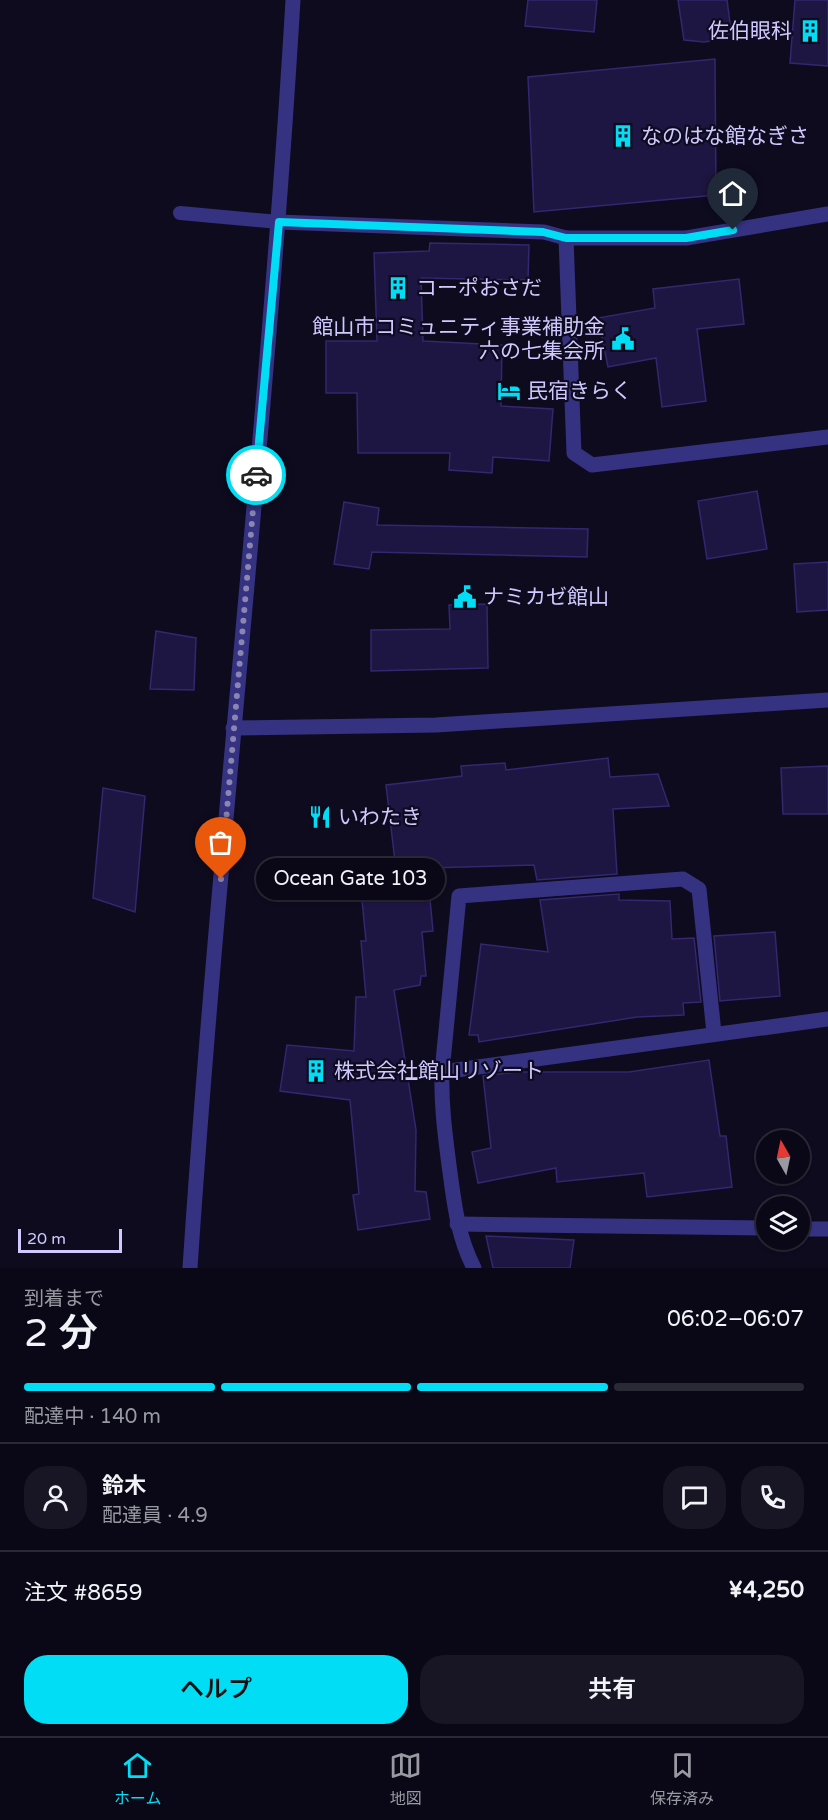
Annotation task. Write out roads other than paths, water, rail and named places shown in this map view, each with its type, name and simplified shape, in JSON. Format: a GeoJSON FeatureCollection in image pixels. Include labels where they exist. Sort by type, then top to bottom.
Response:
{"type":"FeatureCollection","features":[{"type":"Feature","properties":{"kind":"street"},"geometry":{"type":"LineString","coordinates":[[190,1268],[233,728],[279,222],[293,0]]}},
{"type":"Feature","properties":{"kind":"street"},"geometry":{"type":"LineString","coordinates":[[279,222],[543,232],[566,238],[686,238],[828,214]]}},
{"type":"Feature","properties":{"kind":"street"},"geometry":{"type":"LineString","coordinates":[[566,238],[574,453],[592,465],[828,437]]}},
{"type":"Feature","properties":{"kind":"street"},"geometry":{"type":"LineString","coordinates":[[233,728],[436,725],[828,700]]}},
{"type":"Feature","properties":{"kind":"street"},"geometry":{"type":"LineString","coordinates":[[474,1268],[463,1247],[457,1224],[441,1101],[459,896],[683,879],[699,889],[714,1033]]}},
{"type":"Feature","properties":{"kind":"street"},"geometry":{"type":"LineString","coordinates":[[442,1072],[828,1019]]}},
{"type":"Feature","properties":{"kind":"street"},"geometry":{"type":"LineString","coordinates":[[457,1224],[756,1228]]}},
{"type":"Feature","properties":{"kind":"street"},"geometry":{"type":"LineString","coordinates":[[810,1229],[828,1229]]}},
{"type":"Feature","properties":{"kind":"lane"},"geometry":{"type":"LineString","coordinates":[[180,213],[279,222]]}},
{"type":"Feature","properties":{"kind":"place","name":"佐伯眼科"},"geometry":{"type":"Point","coordinates":[810,31]}},
{"type":"Feature","properties":{"kind":"place","name":"なのはな館なぎさ"},"geometry":{"type":"Point","coordinates":[623,136]}},
{"type":"Feature","properties":{"kind":"place","name":"コーポおさだ"},"geometry":{"type":"Point","coordinates":[398,288]}},
{"type":"Feature","properties":{"kind":"place","name":"館山市コミュニティ事業補助金 六の七集会所"},"geometry":{"type":"Point","coordinates":[623,339]}},
{"type":"Feature","properties":{"kind":"place","name":"民宿きらく"},"geometry":{"type":"Point","coordinates":[509,391]}},
{"type":"Feature","properties":{"kind":"place","name":"ナミカゼ館山"},"geometry":{"type":"Point","coordinates":[465,597]}},
{"type":"Feature","properties":{"kind":"place","name":"いわたき"},"geometry":{"type":"Point","coordinates":[320,817]}},
{"type":"Feature","properties":{"kind":"place","name":"Ocean Gate 103"},"geometry":{"type":"Point","coordinates":[221,879]}},
{"type":"Feature","properties":{"kind":"place","name":"株式会社館山リゾート"},"geometry":{"type":"Point","coordinates":[316,1071]}}]}
